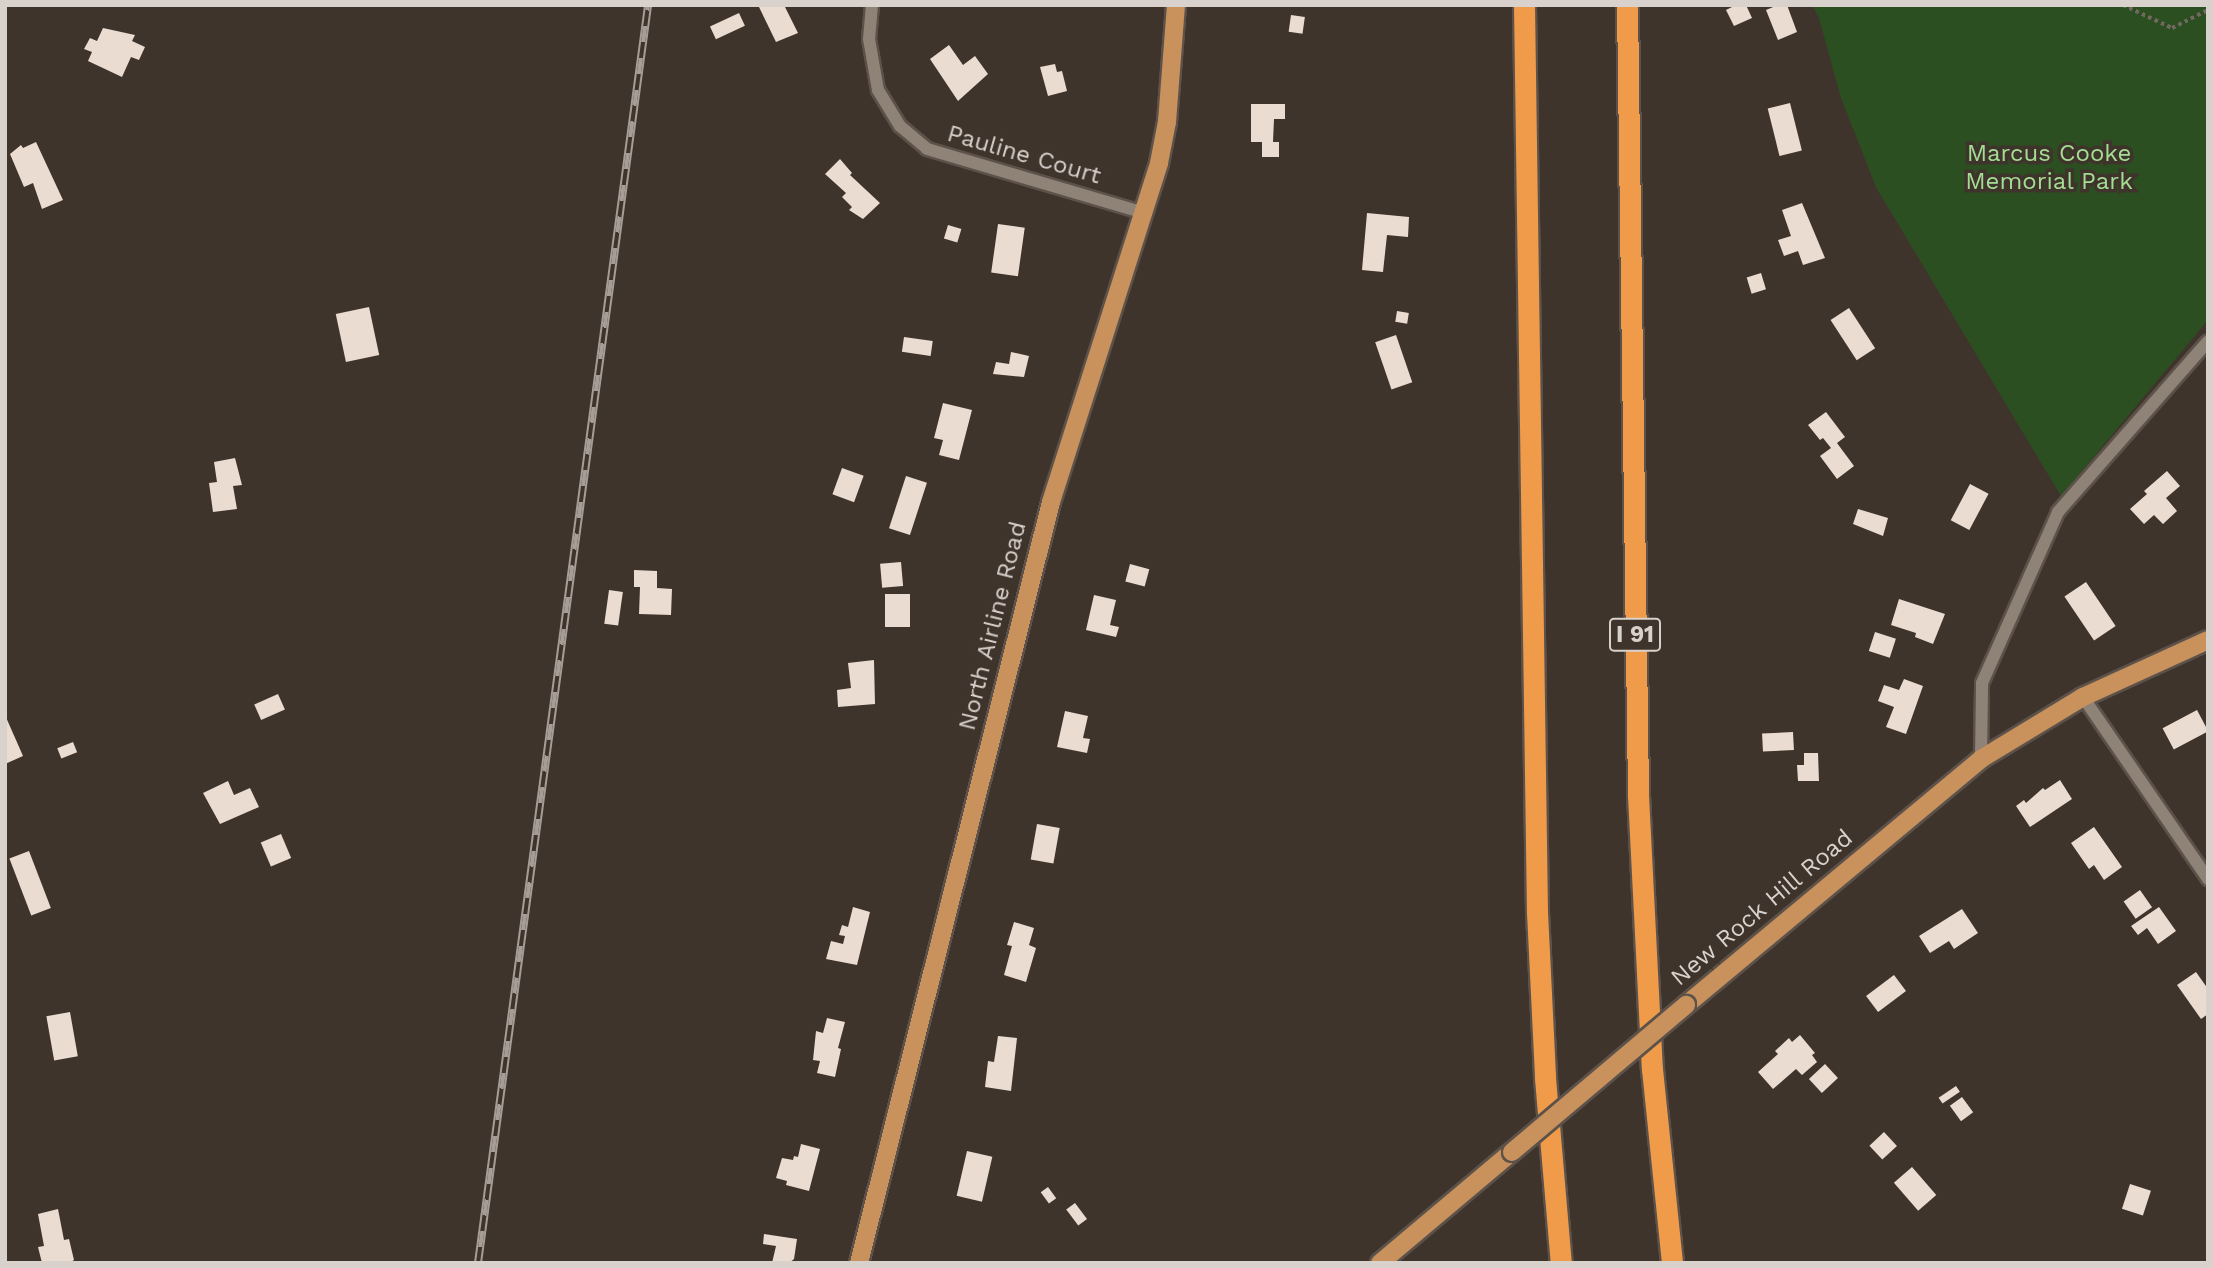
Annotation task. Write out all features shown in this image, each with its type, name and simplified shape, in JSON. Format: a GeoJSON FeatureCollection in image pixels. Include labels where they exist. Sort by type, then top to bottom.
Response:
{"type":"FeatureCollection","features":[{"type":"Feature","properties":{"kind":"highway"},"geometry":{"type":"LineString","coordinates":[[1524,5],[1536,912],[1546,1091],[1561,1263]]}},
{"type":"Feature","properties":{"kind":"highway","name":"I 91"},"geometry":{"type":"LineString","coordinates":[[1628,5],[1639,809],[1652,1069],[1672,1263]]}},
{"type":"Feature","properties":{"kind":"main road","name":"North Airline Road"},"geometry":{"type":"LineString","coordinates":[[859,1263],[1051,502],[1144,213],[1167,122],[1176,5]]}},
{"type":"Feature","properties":{"kind":"main road","name":"New Rock Hill Road"},"geometry":{"type":"LineString","coordinates":[[1380,1263],[1981,759],[2083,697],[2208,640]]}},
{"type":"Feature","properties":{"kind":"street","name":"Pauline Court"},"geometry":{"type":"LineString","coordinates":[[872,5],[869,39],[878,90],[900,126],[927,149],[1144,213]]}},
{"type":"Feature","properties":{"kind":"street"},"geometry":{"type":"LineString","coordinates":[[1981,759],[1982,683],[2058,512],[2208,341]]}},
{"type":"Feature","properties":{"kind":"street"},"geometry":{"type":"LineString","coordinates":[[2083,697],[2208,879]]}},
{"type":"Feature","properties":{"kind":"path"},"geometry":{"type":"LineString","coordinates":[[2123,5],[2172,28],[2208,10]]}},
{"type":"Feature","properties":{"kind":"green space","name":"Marcus Cooke Memorial Park"},"geometry":{"type":"Polygon","coordinates":[[[1812,5],[2208,5],[2208,320],[2061,496],[1876,187],[1841,98],[1819,18],[1812,5]]]}},
{"type":"Feature","properties":{"kind":"building"},"geometry":{"type":"Polygon","coordinates":[[[758,5],[784,5],[798,33],[776,42],[758,5]]]}},
{"type":"Feature","properties":{"kind":"building"},"geometry":{"type":"Polygon","coordinates":[[[1736,5],[1746,5],[1752,18],[1734,26],[1726,10],[1736,5]]]}},
{"type":"Feature","properties":{"kind":"building"},"geometry":{"type":"Polygon","coordinates":[[[1787,5],[1797,32],[1778,40],[1766,10],[1787,5]]]}},
{"type":"Feature","properties":{"kind":"building"},"geometry":{"type":"Polygon","coordinates":[[[739,13],[745,26],[716,39],[710,27],[739,13]]]}},
{"type":"Feature","properties":{"kind":"building"},"geometry":{"type":"Polygon","coordinates":[[[1291,15],[1305,17],[1302,34],[1289,32],[1291,15]]]}},
{"type":"Feature","properties":{"kind":"building"},"geometry":{"type":"Polygon","coordinates":[[[103,28],[135,35],[132,41],[145,47],[139,60],[131,57],[122,77],[88,61],[92,52],[84,49],[90,38],[97,41],[103,28]]]}},
{"type":"Feature","properties":{"kind":"building"},"geometry":{"type":"Polygon","coordinates":[[[949,45],[963,65],[975,56],[988,74],[958,101],[930,59],[949,45]]]}},
{"type":"Feature","properties":{"kind":"building"},"geometry":{"type":"Polygon","coordinates":[[[1055,64],[1057,72],[1062,71],[1067,91],[1048,96],[1040,67],[1055,64]]]}},
{"type":"Feature","properties":{"kind":"building"},"geometry":{"type":"Polygon","coordinates":[[[1790,103],[1802,151],[1780,156],[1768,109],[1790,103]]]}},
{"type":"Feature","properties":{"kind":"building"},"geometry":{"type":"Polygon","coordinates":[[[1251,104],[1285,104],[1285,119],[1274,119],[1273,142],[1279,142],[1279,157],[1262,157],[1262,142],[1251,142],[1251,104]]]}},
{"type":"Feature","properties":{"kind":"building"},"geometry":{"type":"Polygon","coordinates":[[[36,142],[63,200],[42,209],[33,183],[24,187],[10,154],[21,145],[23,148],[36,142]]]}},
{"type":"Feature","properties":{"kind":"building"},"geometry":{"type":"Polygon","coordinates":[[[840,159],[852,173],[850,175],[880,203],[863,219],[849,210],[852,207],[842,197],[846,193],[825,174],[840,159]]]}},
{"type":"Feature","properties":{"kind":"building"},"geometry":{"type":"Polygon","coordinates":[[[1802,203],[1825,258],[1803,265],[1798,251],[1784,256],[1778,240],[1791,236],[1782,210],[1802,203]]]}},
{"type":"Feature","properties":{"kind":"building"},"geometry":{"type":"Polygon","coordinates":[[[1367,213],[1409,217],[1408,237],[1387,235],[1383,272],[1362,270],[1367,213]]]}},
{"type":"Feature","properties":{"kind":"building"},"geometry":{"type":"Polygon","coordinates":[[[998,224],[1025,228],[1018,276],[991,273],[998,224]]]}},
{"type":"Feature","properties":{"kind":"building"},"geometry":{"type":"Polygon","coordinates":[[[948,225],[961,229],[957,242],[944,238],[948,225]]]}},
{"type":"Feature","properties":{"kind":"building"},"geometry":{"type":"Polygon","coordinates":[[[1761,273],[1766,289],[1752,294],[1747,277],[1761,273]]]}},
{"type":"Feature","properties":{"kind":"building"},"geometry":{"type":"Polygon","coordinates":[[[369,307],[379,355],[346,362],[336,314],[369,307]]]}},
{"type":"Feature","properties":{"kind":"building"},"geometry":{"type":"Polygon","coordinates":[[[1849,308],[1875,348],[1857,360],[1831,320],[1849,308]]]}},
{"type":"Feature","properties":{"kind":"building"},"geometry":{"type":"Polygon","coordinates":[[[1397,311],[1409,313],[1407,324],[1395,322],[1397,311]]]}},
{"type":"Feature","properties":{"kind":"building"},"geometry":{"type":"Polygon","coordinates":[[[1396,335],[1412,382],[1391,389],[1375,342],[1396,335]]]}},
{"type":"Feature","properties":{"kind":"building"},"geometry":{"type":"Polygon","coordinates":[[[904,337],[933,341],[931,356],[902,352],[904,337]]]}},
{"type":"Feature","properties":{"kind":"building"},"geometry":{"type":"Polygon","coordinates":[[[1011,352],[1029,356],[1024,377],[993,374],[996,362],[1009,364],[1011,352]]]}},
{"type":"Feature","properties":{"kind":"building"},"geometry":{"type":"Polygon","coordinates":[[[943,403],[972,410],[959,460],[939,455],[943,440],[934,438],[943,403]]]}},
{"type":"Feature","properties":{"kind":"building"},"geometry":{"type":"Polygon","coordinates":[[[1826,412],[1845,437],[1837,443],[1854,466],[1837,479],[1820,456],[1831,448],[1823,438],[1820,440],[1808,425],[1826,412]]]}},
{"type":"Feature","properties":{"kind":"building"},"geometry":{"type":"Polygon","coordinates":[[[235,458],[242,485],[233,486],[237,509],[213,512],[209,483],[217,482],[214,462],[235,458]]]}},
{"type":"Feature","properties":{"kind":"building"},"geometry":{"type":"Polygon","coordinates":[[[842,468],[864,476],[854,502],[832,494],[842,468]]]}},
{"type":"Feature","properties":{"kind":"building"},"geometry":{"type":"Polygon","coordinates":[[[2167,471],[2180,486],[2166,498],[2177,511],[2163,524],[2154,515],[2144,524],[2130,509],[2147,494],[2144,491],[2167,471]]]}},
{"type":"Feature","properties":{"kind":"building"},"geometry":{"type":"Polygon","coordinates":[[[906,476],[927,483],[910,535],[889,528],[906,476]]]}},
{"type":"Feature","properties":{"kind":"building"},"geometry":{"type":"Polygon","coordinates":[[[1970,484],[1989,494],[1969,530],[1951,520],[1970,484]]]}},
{"type":"Feature","properties":{"kind":"building"},"geometry":{"type":"Polygon","coordinates":[[[1858,509],[1888,518],[1883,536],[1853,524],[1858,509]]]}},
{"type":"Feature","properties":{"kind":"building"},"geometry":{"type":"Polygon","coordinates":[[[901,562],[903,586],[882,588],[880,564],[901,562]]]}},
{"type":"Feature","properties":{"kind":"building"},"geometry":{"type":"Polygon","coordinates":[[[1130,564],[1149,569],[1145,587],[1125,581],[1130,564]]]}},
{"type":"Feature","properties":{"kind":"building"},"geometry":{"type":"Polygon","coordinates":[[[634,570],[657,571],[657,588],[672,589],[671,615],[639,614],[640,587],[634,587],[634,570]]]}},
{"type":"Feature","properties":{"kind":"building"},"geometry":{"type":"Polygon","coordinates":[[[2086,582],[2116,626],[2094,640],[2064,597],[2086,582]]]}},
{"type":"Feature","properties":{"kind":"building"},"geometry":{"type":"Polygon","coordinates":[[[609,590],[623,592],[618,626],[604,624],[609,590]]]}},
{"type":"Feature","properties":{"kind":"building"},"geometry":{"type":"Polygon","coordinates":[[[885,594],[910,594],[910,627],[885,627],[885,594]]]}},
{"type":"Feature","properties":{"kind":"building"},"geometry":{"type":"Polygon","coordinates":[[[1094,595],[1116,600],[1110,625],[1119,627],[1116,637],[1086,630],[1094,595]]]}},
{"type":"Feature","properties":{"kind":"building"},"geometry":{"type":"Polygon","coordinates":[[[1899,599],[1945,614],[1933,644],[1915,637],[1916,633],[1891,625],[1899,599]]]}},
{"type":"Feature","properties":{"kind":"building"},"geometry":{"type":"Polygon","coordinates":[[[1875,632],[1896,639],[1890,658],[1869,651],[1875,632]]]}},
{"type":"Feature","properties":{"kind":"building"},"geometry":{"type":"Polygon","coordinates":[[[874,660],[875,704],[838,707],[837,690],[851,688],[848,663],[874,660]]]}},
{"type":"Feature","properties":{"kind":"building"},"geometry":{"type":"Polygon","coordinates":[[[1904,679],[1923,686],[1906,734],[1886,727],[1894,707],[1878,701],[1884,685],[1899,690],[1904,679]]]}},
{"type":"Feature","properties":{"kind":"building"},"geometry":{"type":"Polygon","coordinates":[[[278,694],[285,710],[261,720],[254,705],[278,694]]]}},
{"type":"Feature","properties":{"kind":"building"},"geometry":{"type":"Polygon","coordinates":[[[2197,710],[2208,731],[2174,750],[2163,728],[2197,710]]]}},
{"type":"Feature","properties":{"kind":"building"},"geometry":{"type":"Polygon","coordinates":[[[1065,711],[1088,716],[1083,738],[1090,739],[1087,753],[1057,747],[1065,711]]]}},
{"type":"Feature","properties":{"kind":"building"},"geometry":{"type":"Polygon","coordinates":[[[5,715],[23,756],[5,764],[5,715]]]}},
{"type":"Feature","properties":{"kind":"building"},"geometry":{"type":"Polygon","coordinates":[[[1793,732],[1794,750],[1763,752],[1762,734],[1793,732]]]}},
{"type":"Feature","properties":{"kind":"building"},"geometry":{"type":"Polygon","coordinates":[[[73,742],[77,752],[61,759],[57,748],[73,742]]]}},
{"type":"Feature","properties":{"kind":"building"},"geometry":{"type":"Polygon","coordinates":[[[1804,753],[1818,753],[1819,781],[1798,781],[1797,765],[1804,765],[1804,753]]]}},
{"type":"Feature","properties":{"kind":"building"},"geometry":{"type":"Polygon","coordinates":[[[2060,780],[2072,799],[2030,827],[2016,806],[2024,800],[2026,803],[2043,788],[2045,790],[2060,780]]]}},
{"type":"Feature","properties":{"kind":"building"},"geometry":{"type":"Polygon","coordinates":[[[228,781],[234,795],[250,788],[259,807],[220,824],[203,793],[228,781]]]}},
{"type":"Feature","properties":{"kind":"building"},"geometry":{"type":"Polygon","coordinates":[[[1037,824],[1060,828],[1053,863],[1031,859],[1037,824]]]}},
{"type":"Feature","properties":{"kind":"building"},"geometry":{"type":"Polygon","coordinates":[[[2094,827],[2122,867],[2104,880],[2094,865],[2089,869],[2071,843],[2094,827]]]}},
{"type":"Feature","properties":{"kind":"building"},"geometry":{"type":"Polygon","coordinates":[[[281,834],[291,858],[271,867],[261,843],[281,834]]]}},
{"type":"Feature","properties":{"kind":"building"},"geometry":{"type":"Polygon","coordinates":[[[29,851],[51,908],[31,915],[9,859],[29,851]]]}},
{"type":"Feature","properties":{"kind":"building"},"geometry":{"type":"Polygon","coordinates":[[[2140,890],[2152,907],[2136,919],[2124,901],[2140,890]]]}},
{"type":"Feature","properties":{"kind":"building"},"geometry":{"type":"Polygon","coordinates":[[[853,907],[870,912],[857,965],[826,959],[831,941],[843,944],[845,936],[839,935],[842,925],[848,927],[853,907]]]}},
{"type":"Feature","properties":{"kind":"building"},"geometry":{"type":"Polygon","coordinates":[[[2159,907],[2176,931],[2158,944],[2147,928],[2138,935],[2131,926],[2159,907]]]}},
{"type":"Feature","properties":{"kind":"building"},"geometry":{"type":"Polygon","coordinates":[[[1962,909],[1978,933],[1954,949],[1949,941],[1930,953],[1919,936],[1962,909]]]}},
{"type":"Feature","properties":{"kind":"building"},"geometry":{"type":"Polygon","coordinates":[[[1014,922],[1034,928],[1029,945],[1036,948],[1026,982],[1004,975],[1012,946],[1007,945],[1014,922]]]}},
{"type":"Feature","properties":{"kind":"building"},"geometry":{"type":"Polygon","coordinates":[[[2196,972],[2208,989],[2208,1014],[2201,1019],[2177,985],[2196,972]]]}},
{"type":"Feature","properties":{"kind":"building"},"geometry":{"type":"Polygon","coordinates":[[[1894,975],[1906,991],[1878,1012],[1866,996],[1894,975]]]}},
{"type":"Feature","properties":{"kind":"building"},"geometry":{"type":"Polygon","coordinates":[[[70,1012],[78,1056],[54,1060],[46,1016],[70,1012]]]}},
{"type":"Feature","properties":{"kind":"building"},"geometry":{"type":"Polygon","coordinates":[[[827,1018],[845,1022],[838,1048],[841,1049],[835,1077],[817,1073],[820,1061],[813,1060],[816,1031],[823,1033],[827,1018]]]}},
{"type":"Feature","properties":{"kind":"building"},"geometry":{"type":"Polygon","coordinates":[[[1800,1035],[1815,1053],[1812,1055],[1817,1062],[1802,1075],[1796,1069],[1773,1089],[1758,1072],[1778,1054],[1775,1051],[1789,1038],[1792,1042],[1800,1035]]]}},
{"type":"Feature","properties":{"kind":"building"},"geometry":{"type":"Polygon","coordinates":[[[998,1036],[1017,1038],[1011,1091],[985,1087],[988,1061],[994,1062],[998,1036]]]}},
{"type":"Feature","properties":{"kind":"building"},"geometry":{"type":"Polygon","coordinates":[[[1825,1064],[1838,1078],[1822,1093],[1809,1079],[1825,1064]]]}},
{"type":"Feature","properties":{"kind":"building"},"geometry":{"type":"Polygon","coordinates":[[[1956,1086],[1960,1092],[1943,1104],[1939,1098],[1956,1086]]]}},
{"type":"Feature","properties":{"kind":"building"},"geometry":{"type":"Polygon","coordinates":[[[1962,1097],[1973,1112],[1961,1121],[1950,1106],[1962,1097]]]}},
{"type":"Feature","properties":{"kind":"building"},"geometry":{"type":"Polygon","coordinates":[[[1884,1132],[1897,1146],[1882,1160],[1869,1146],[1884,1132]]]}},
{"type":"Feature","properties":{"kind":"building"},"geometry":{"type":"Polygon","coordinates":[[[801,1144],[820,1149],[809,1191],[786,1185],[787,1181],[776,1178],[782,1158],[793,1160],[794,1156],[798,1157],[801,1144]]]}},
{"type":"Feature","properties":{"kind":"building"},"geometry":{"type":"Polygon","coordinates":[[[967,1151],[992,1157],[982,1202],[957,1196],[967,1151]]]}},
{"type":"Feature","properties":{"kind":"building"},"geometry":{"type":"Polygon","coordinates":[[[1912,1167],[1936,1195],[1918,1211],[1894,1183],[1912,1167]]]}},
{"type":"Feature","properties":{"kind":"building"},"geometry":{"type":"Polygon","coordinates":[[[2130,1184],[2151,1191],[2143,1216],[2122,1209],[2130,1184]]]}},
{"type":"Feature","properties":{"kind":"building"},"geometry":{"type":"Polygon","coordinates":[[[1048,1187],[1056,1198],[1049,1204],[1041,1192],[1048,1187]]]}},
{"type":"Feature","properties":{"kind":"building"},"geometry":{"type":"Polygon","coordinates":[[[1075,1203],[1087,1219],[1078,1226],[1066,1210],[1075,1203]]]}},
{"type":"Feature","properties":{"kind":"building"},"geometry":{"type":"Polygon","coordinates":[[[58,1209],[64,1240],[69,1239],[74,1260],[69,1263],[42,1263],[38,1247],[44,1246],[38,1214],[58,1209]]]}},
{"type":"Feature","properties":{"kind":"building"},"geometry":{"type":"Polygon","coordinates":[[[764,1234],[797,1239],[794,1259],[789,1263],[772,1263],[776,1246],[763,1244],[764,1234]]]}},
{"type":"Feature","properties":{"kind":"railway"},"geometry":{"type":"LineString","coordinates":[[478,1263],[648,5]]}}]}
